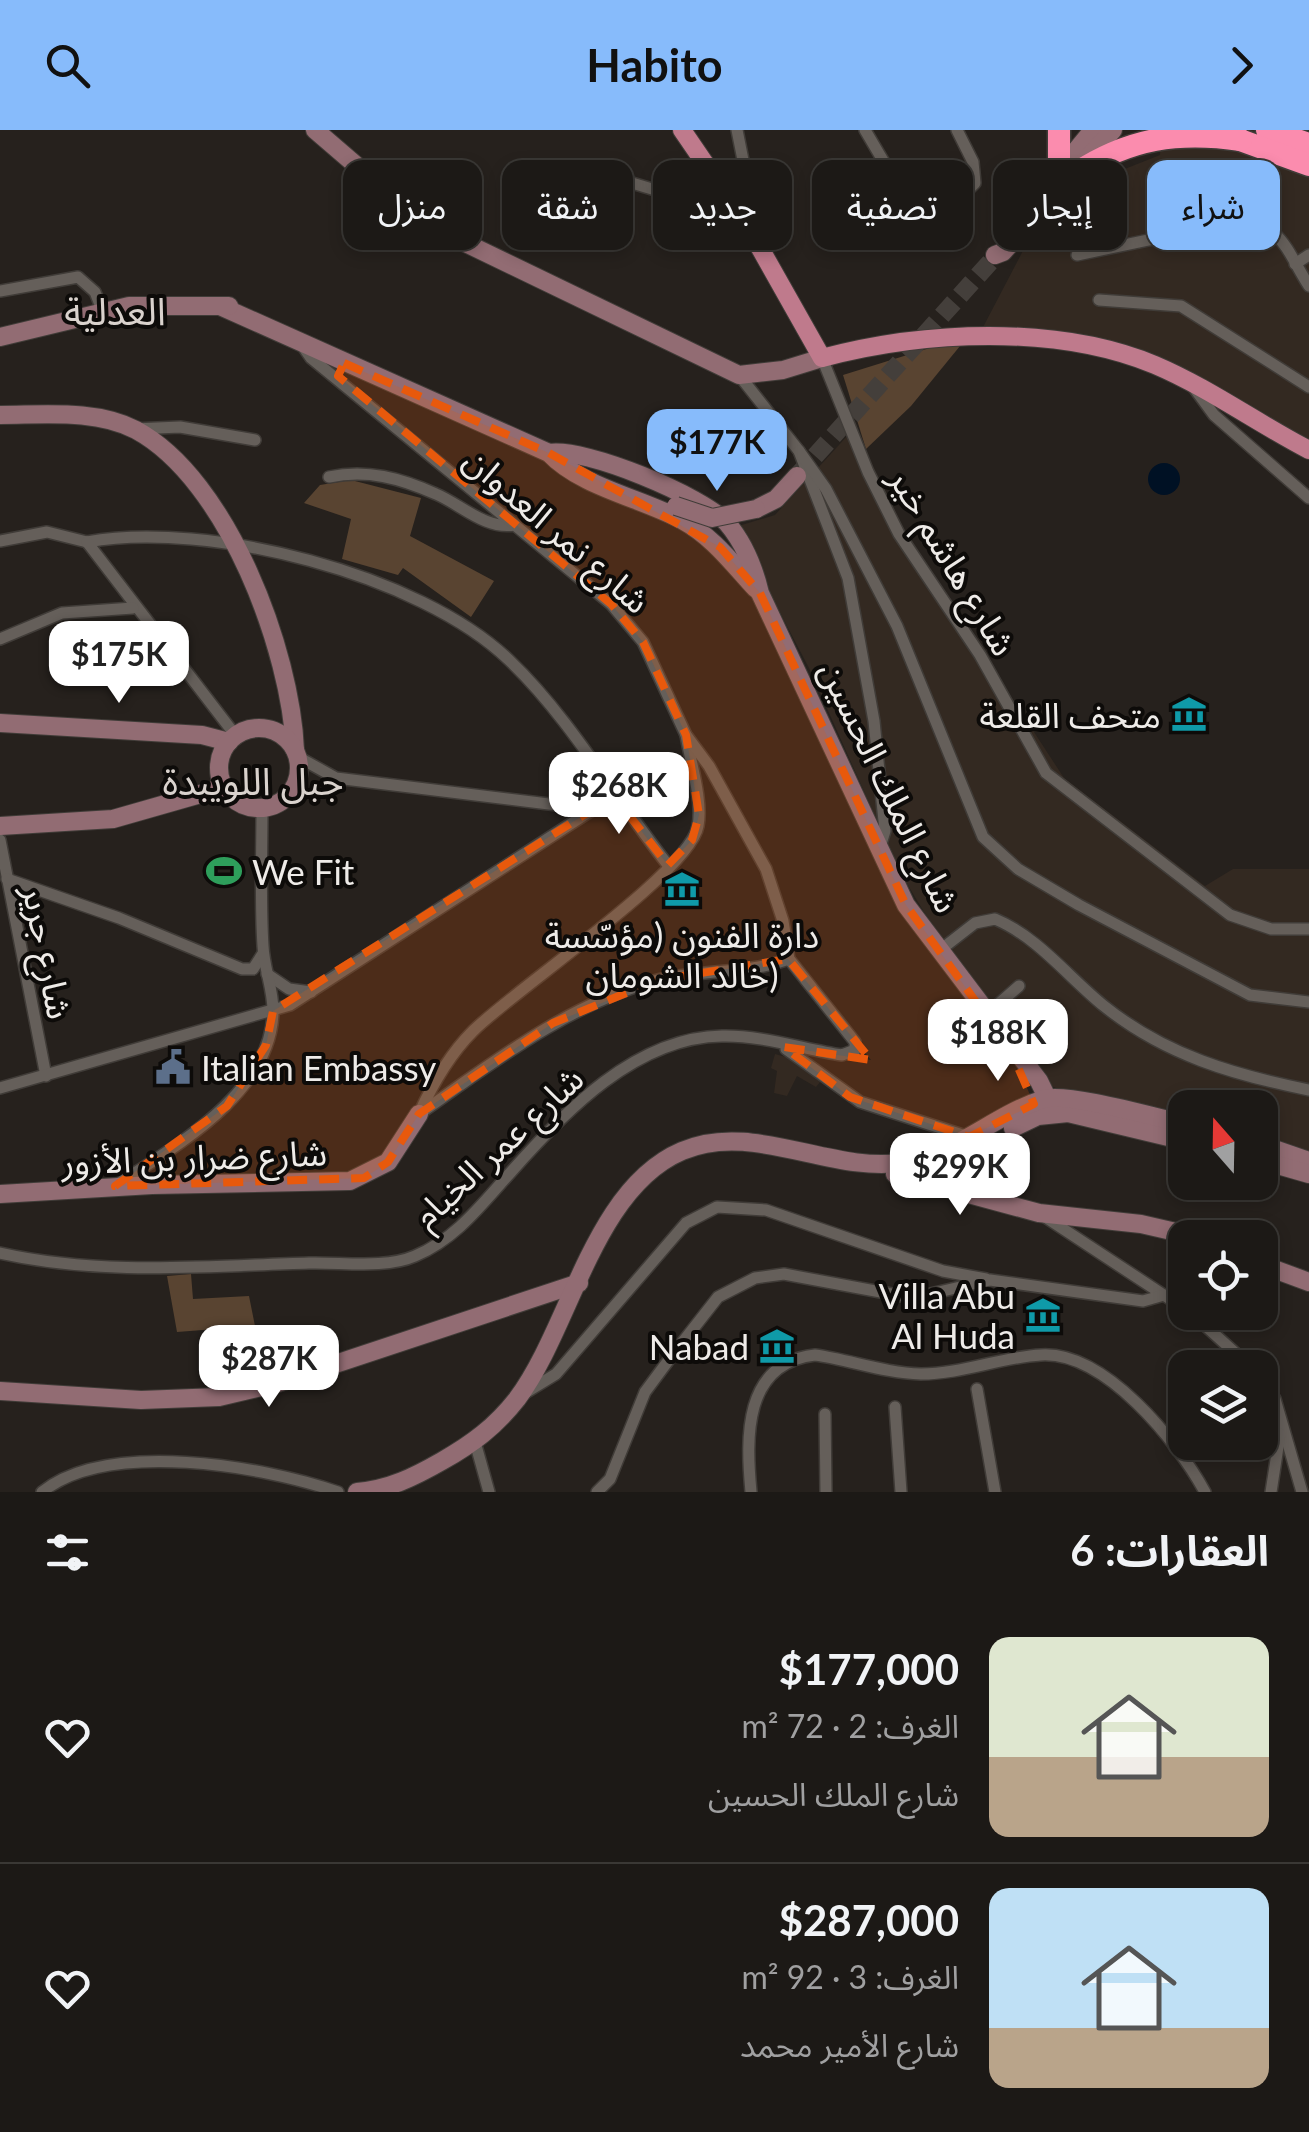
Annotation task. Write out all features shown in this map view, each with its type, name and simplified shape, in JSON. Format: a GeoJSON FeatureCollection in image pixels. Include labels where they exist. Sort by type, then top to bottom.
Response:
{"type":"FeatureCollection","features":[{"type":"Feature","properties":{"kind":"highway"},"geometry":{"type":"LineString","coordinates":[[1059,130],[1066,160]]}},
{"type":"Feature","properties":{"kind":"highway"},"geometry":{"type":"LineString","coordinates":[[1212,130],[1309,165]]}},
{"type":"Feature","properties":{"kind":"highway"},"geometry":{"type":"LineString","coordinates":[[1267,130],[1309,144]]}},
{"type":"Feature","properties":{"kind":"highway"},"geometry":{"type":"LineString","coordinates":[[1092,160],[1150,138],[1195,134],[1241,140]]}},
{"type":"Feature","properties":{"kind":"main road"},"geometry":{"type":"LineString","coordinates":[[315,130],[422,222],[739,376],[944,337],[1026,338],[1118,353],[1192,385],[1309,450]]}},
{"type":"Feature","properties":{"kind":"main road"},"geometry":{"type":"LineString","coordinates":[[682,130],[702,160]]}},
{"type":"Feature","properties":{"kind":"main road"},"geometry":{"type":"LineString","coordinates":[[1074,160],[1093,130]]}},
{"type":"Feature","properties":{"kind":"main road"},"geometry":{"type":"LineString","coordinates":[[1079,160],[1113,130]]}},
{"type":"Feature","properties":{"kind":"main road"},"geometry":{"type":"LineString","coordinates":[[760,250],[822,358]]}},
{"type":"Feature","properties":{"kind":"main road"},"geometry":{"type":"LineString","coordinates":[[994,257],[1000,250]]}},
{"type":"Feature","properties":{"kind":"main road","name":"شارع الملك الحسين"},"geometry":{"type":"LineString","coordinates":[[0,337],[147,304],[220,306],[246,309],[344,364]]}},
{"type":"Feature","properties":{"kind":"main road","name":"شارع الملك الحسين"},"geometry":{"type":"LineString","coordinates":[[220,306],[344,364],[436,395],[454,410],[681,520],[720,547],[760,594]]}},
{"type":"Feature","properties":{"kind":"main road"},"geometry":{"type":"LineString","coordinates":[[0,415],[92,416],[134,429],[194,484],[238,546],[278,648],[299,770],[289,795],[262,808],[243,805],[225,788],[219,766],[233,739]]}},
{"type":"Feature","properties":{"kind":"main road","name":"شارع الملك الحسين"},"geometry":{"type":"LineString","coordinates":[[549,453],[571,452],[662,486],[706,506],[734,532],[910,912],[1010,1049],[1043,1107]]}},
{"type":"Feature","properties":{"kind":"main road"},"geometry":{"type":"LineString","coordinates":[[549,453],[712,518],[756,510],[776,499],[797,476]]}},
{"type":"Feature","properties":{"kind":"main road"},"geometry":{"type":"LineString","coordinates":[[720,547],[734,532]]}},
{"type":"Feature","properties":{"kind":"main road"},"geometry":{"type":"LineString","coordinates":[[0,722],[233,739],[265,729],[290,707]]}},
{"type":"Feature","properties":{"kind":"main road"},"geometry":{"type":"LineString","coordinates":[[265,729],[280,734],[296,754]]}},
{"type":"Feature","properties":{"kind":"main road"},"geometry":{"type":"LineString","coordinates":[[0,826],[113,819],[225,788]]}},
{"type":"Feature","properties":{"kind":"main road"},"geometry":{"type":"LineString","coordinates":[[854,1164],[905,1162],[1043,1107],[1168,1122]]}},
{"type":"Feature","properties":{"kind":"main road"},"geometry":{"type":"LineString","coordinates":[[895,1174],[949,1158],[1043,1107],[1168,1137]]}},
{"type":"Feature","properties":{"kind":"main road","name":"شارع ضرار بن الأزور"},"geometry":{"type":"LineString","coordinates":[[0,1194],[115,1186],[350,1181],[388,1162],[418,1114]]}},
{"type":"Feature","properties":{"kind":"main road"},"geometry":{"type":"LineString","coordinates":[[357,1492],[406,1481],[475,1442],[519,1397],[566,1310],[587,1259],[630,1192],[656,1167],[707,1142],[736,1142],[854,1164],[1039,1213],[1168,1230]]}},
{"type":"Feature","properties":{"kind":"main road"},"geometry":{"type":"LineString","coordinates":[[1278,1150],[1309,1161]]}},
{"type":"Feature","properties":{"kind":"main road"},"geometry":{"type":"LineString","coordinates":[[1278,1165],[1309,1174]]}},
{"type":"Feature","properties":{"kind":"main road"},"geometry":{"type":"LineString","coordinates":[[520,1300],[587,1259]]}},
{"type":"Feature","properties":{"kind":"main road"},"geometry":{"type":"LineString","coordinates":[[1278,1271],[1309,1282]]}},
{"type":"Feature","properties":{"kind":"main road"},"geometry":{"type":"LineString","coordinates":[[0,1391],[141,1400],[219,1397],[278,1383],[579,1282]]}},
{"type":"Feature","properties":{"kind":"main road"},"geometry":{"type":"LineString","coordinates":[[545,1294],[561,1298],[566,1310]]}},
{"type":"Feature","properties":{"kind":"street"},"geometry":{"type":"LineString","coordinates":[[737,130],[743,160]]}},
{"type":"Feature","properties":{"kind":"street"},"geometry":{"type":"LineString","coordinates":[[865,130],[902,191],[926,208],[957,201],[975,183],[973,162],[957,130]]}},
{"type":"Feature","properties":{"kind":"street"},"geometry":{"type":"LineString","coordinates":[[1077,255],[1255,221],[1268,225],[1309,286]]}},
{"type":"Feature","properties":{"kind":"street"},"geometry":{"type":"LineString","coordinates":[[1295,264],[1309,255]]}},
{"type":"Feature","properties":{"kind":"street"},"geometry":{"type":"LineString","coordinates":[[0,291],[78,277],[94,292],[104,312]]}},
{"type":"Feature","properties":{"kind":"street"},"geometry":{"type":"LineString","coordinates":[[1100,300],[1180,306],[1309,387]]}},
{"type":"Feature","properties":{"kind":"street","name":"شارع هاشم خير"},"geometry":{"type":"LineString","coordinates":[[822,358],[893,524],[918,568],[980,655],[1046,773],[1230,915],[1271,929],[1309,929]]}},
{"type":"Feature","properties":{"kind":"street","name":"شارع نمر العدوان"},"geometry":{"type":"LineString","coordinates":[[344,364],[514,525],[611,604],[643,642],[686,735],[709,766],[766,869],[783,921],[789,958],[854,1042],[855,1050],[847,1056]]}},
{"type":"Feature","properties":{"kind":"street"},"geometry":{"type":"LineString","coordinates":[[739,376],[799,451],[898,626],[974,822],[994,849],[1079,905],[1250,996],[1309,1002]]}},
{"type":"Feature","properties":{"kind":"street"},"geometry":{"type":"LineString","coordinates":[[1192,385],[1214,415],[1309,498]]}},
{"type":"Feature","properties":{"kind":"street"},"geometry":{"type":"LineString","coordinates":[[134,429],[180,426],[255,440]]}},
{"type":"Feature","properties":{"kind":"street"},"geometry":{"type":"LineString","coordinates":[[329,476],[388,476],[438,494],[490,522],[514,525]]}},
{"type":"Feature","properties":{"kind":"street"},"geometry":{"type":"LineString","coordinates":[[832,513],[852,594],[874,721],[885,831],[879,850]]}},
{"type":"Feature","properties":{"kind":"street"},"geometry":{"type":"LineString","coordinates":[[0,541],[47,532],[87,542],[136,538],[238,546],[369,578],[446,615],[512,662],[573,736],[668,865]]}},
{"type":"Feature","properties":{"kind":"street"},"geometry":{"type":"LineString","coordinates":[[87,542],[233,739]]}},
{"type":"Feature","properties":{"kind":"street"},"geometry":{"type":"LineString","coordinates":[[0,639],[62,614],[134,608]]}},
{"type":"Feature","properties":{"kind":"street"},"geometry":{"type":"LineString","coordinates":[[418,1114],[440,1071],[473,1031],[610,922],[668,865],[698,828],[686,735]]}},
{"type":"Feature","properties":{"kind":"street"},"geometry":{"type":"LineString","coordinates":[[296,754],[336,778],[550,804],[573,804],[605,784]]}},
{"type":"Feature","properties":{"kind":"street"},"geometry":{"type":"LineString","coordinates":[[0,1088],[273,1011],[311,992],[614,796]]}},
{"type":"Feature","properties":{"kind":"street"},"geometry":{"type":"LineString","coordinates":[[115,1186],[227,1106],[266,1045],[273,1011],[263,953],[262,808]]}},
{"type":"Feature","properties":{"kind":"street","name":"شارع جرير"},"geometry":{"type":"LineString","coordinates":[[0,840],[3,881],[46,1076]]}},
{"type":"Feature","properties":{"kind":"street"},"geometry":{"type":"LineString","coordinates":[[3,881],[70,899],[242,969],[253,969],[263,953]]}},
{"type":"Feature","properties":{"kind":"street"},"geometry":{"type":"LineString","coordinates":[[939,950],[975,923],[995,919],[1020,933],[1102,1004],[1197,1062],[1309,1090]]}},
{"type":"Feature","properties":{"kind":"street"},"geometry":{"type":"LineString","coordinates":[[418,1114],[553,1023],[610,996],[658,980],[757,968],[789,958]]}},
{"type":"Feature","properties":{"kind":"street"},"geometry":{"type":"LineString","coordinates":[[267,974],[288,989],[311,992]]}},
{"type":"Feature","properties":{"kind":"street"},"geometry":{"type":"LineString","coordinates":[[986,1015],[1018,986]]}},
{"type":"Feature","properties":{"kind":"street","name":"شارع عمر الخيام"},"geometry":{"type":"LineString","coordinates":[[0,1253],[57,1266],[121,1268],[413,1257],[462,1226],[554,1127],[596,1088],[636,1063],[708,1036],[749,1038],[847,1056]]}},
{"type":"Feature","properties":{"kind":"street","name":"شارع عمر الخيام"},"geometry":{"type":"LineString","coordinates":[[784,1046],[860,1102],[969,1137]]}},
{"type":"Feature","properties":{"kind":"street"},"geometry":{"type":"LineString","coordinates":[[519,1397],[556,1374],[686,1222],[717,1207],[766,1210],[943,1271],[1145,1301],[1164,1295]]}},
{"type":"Feature","properties":{"kind":"street"},"geometry":{"type":"LineString","coordinates":[[1039,1213],[1168,1298]]}},
{"type":"Feature","properties":{"kind":"street"},"geometry":{"type":"LineString","coordinates":[[597,1492],[610,1479],[646,1392],[708,1307],[739,1283],[784,1274],[913,1298],[990,1280]]}},
{"type":"Feature","properties":{"kind":"street"},"geometry":{"type":"LineString","coordinates":[[1209,1330],[1232,1350]]}},
{"type":"Feature","properties":{"kind":"street"},"geometry":{"type":"LineString","coordinates":[[751,1492],[747,1441],[756,1394],[793,1362],[815,1356],[920,1374],[1042,1354],[1072,1360],[1101,1374],[1181,1451],[1200,1490]]}},
{"type":"Feature","properties":{"kind":"street"},"geometry":{"type":"LineString","coordinates":[[977,1390],[996,1492]]}},
{"type":"Feature","properties":{"kind":"street"},"geometry":{"type":"LineString","coordinates":[[895,1407],[902,1492]]}},
{"type":"Feature","properties":{"kind":"street"},"geometry":{"type":"LineString","coordinates":[[1278,1412],[1302,1492]]}},
{"type":"Feature","properties":{"kind":"street"},"geometry":{"type":"LineString","coordinates":[[824,1414],[826,1492]]}},
{"type":"Feature","properties":{"kind":"street"},"geometry":{"type":"LineString","coordinates":[[1271,1492],[1282,1430]]}},
{"type":"Feature","properties":{"kind":"street"},"geometry":{"type":"LineString","coordinates":[[475,1442],[490,1492]]}},
{"type":"Feature","properties":{"kind":"street"},"geometry":{"type":"LineString","coordinates":[[42,1492],[86,1468],[143,1464],[246,1472],[338,1492]]}},
{"type":"Feature","properties":{"kind":"highlighted area"},"geometry":{"type":"Polygon","coordinates":[[[344,363],[549,453],[720,547],[760,593],[906,905],[1010,1049],[1034,1104],[969,1137],[850,1097],[784,1047],[871,1060],[788,959],[658,980],[553,1023],[419,1114],[388,1162],[364,1178],[115,1186],[227,1106],[266,1045],[273,1011],[614,796],[668,865],[692,840],[699,815],[686,735],[643,642],[611,604],[338,376],[344,363]]]}},
{"type":"Feature","properties":{"kind":"shaded area"},"geometry":{"type":"Polygon","coordinates":[[[1161,130],[1309,130],[1309,454],[1111,346],[981,331],[1023,250],[1127,250],[1127,168],[1147,160],[1147,250],[1280,250],[1280,160],[1147,160],[1160,155],[1161,130]]]}},
{"type":"Feature","properties":{"kind":"shaded area"},"geometry":{"type":"Polygon","coordinates":[[[936,346],[960,346],[911,406],[866,449],[843,375],[936,346]]]}},
{"type":"Feature","properties":{"kind":"shaded area"},"geometry":{"type":"Polygon","coordinates":[[[849,434],[867,476],[1064,778],[1205,886],[1233,869],[1309,869],[1309,1155],[1278,1140],[1278,1090],[1168,1090],[1168,1111],[1069,1094],[1047,1084],[924,912],[900,872],[809,668],[735,527],[775,515],[849,434]]]}},
{"type":"Feature","properties":{"kind":"shaded area"},"geometry":{"type":"Polygon","coordinates":[[[351,480],[421,498],[410,536],[494,581],[471,617],[403,568],[398,575],[342,559],[351,519],[304,503],[320,485],[351,480]]]}},
{"type":"Feature","properties":{"kind":"shaded area"},"geometry":{"type":"Polygon","coordinates":[[[775,1054],[786,1057],[820,1082],[816,1087],[797,1076],[787,1096],[774,1093],[777,1071],[771,1068],[775,1054]]]}},
{"type":"Feature","properties":{"kind":"shaded area"},"geometry":{"type":"Polygon","coordinates":[[[191,1274],[193,1299],[249,1296],[255,1326],[177,1332],[167,1276],[191,1274]]]}},
{"type":"Feature","properties":{"kind":"water"},"geometry":{"type":"Polygon","coordinates":[[[1164,463],[1175,468],[1180,479],[1175,490],[1164,495],[1153,490],[1148,479],[1153,468],[1164,463]]]}},
{"type":"Feature","properties":{"kind":"tunnel"},"geometry":{"type":"LineString","coordinates":[[797,476],[993,259]]}},
{"type":"Feature","properties":{"kind":"place","name":"متحف القلعة"},"geometry":{"type":"Point","coordinates":[1189,714]}},
{"type":"Feature","properties":{"kind":"place","name":"We Fit"},"geometry":{"type":"Point","coordinates":[224,871]}},
{"type":"Feature","properties":{"kind":"place","name":"دارة الفنون (مؤسّسة خالد الشومان)"},"geometry":{"type":"Point","coordinates":[682,889]}},
{"type":"Feature","properties":{"kind":"place","name":"Italian Embassy"},"geometry":{"type":"Point","coordinates":[173,1067]}},
{"type":"Feature","properties":{"kind":"place","name":"Villa Abu Al Huda"},"geometry":{"type":"Point","coordinates":[1043,1315]}},
{"type":"Feature","properties":{"kind":"place","name":"Nabad"},"geometry":{"type":"Point","coordinates":[777,1346]}},
{"type":"Feature","properties":{"kind":"district","name":"العدلية"},"geometry":{"type":"Point","coordinates":[115,310]}},
{"type":"Feature","properties":{"kind":"district","name":"جبل اللويبدة"},"geometry":{"type":"Point","coordinates":[253,780]}}]}
